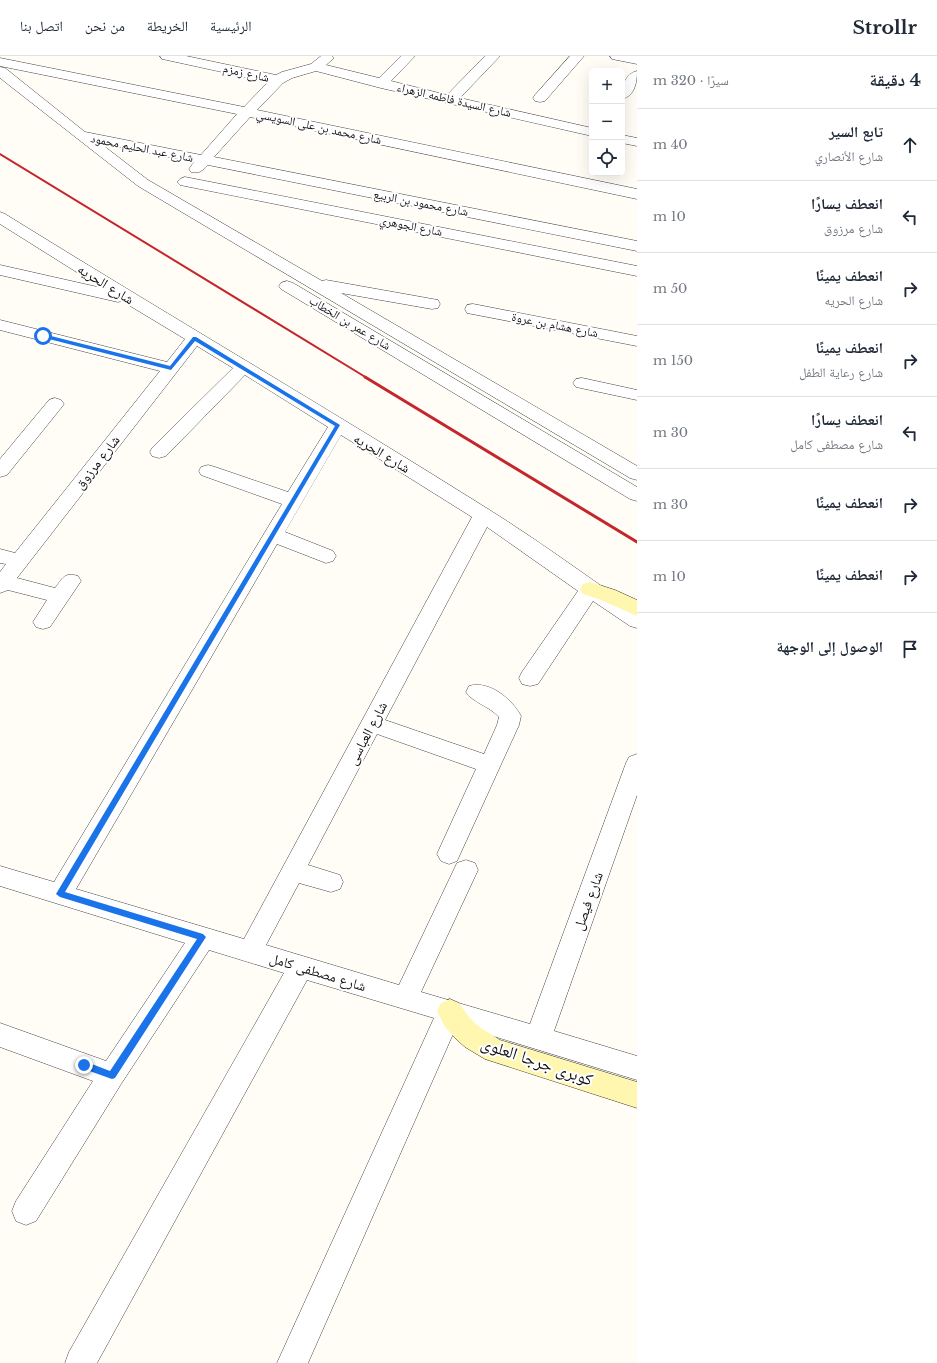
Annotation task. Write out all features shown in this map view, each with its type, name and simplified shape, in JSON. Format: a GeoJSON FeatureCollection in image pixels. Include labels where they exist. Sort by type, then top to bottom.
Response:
{"type":"FeatureCollection","features":[{"type":"Feature","properties":{"kind":"street","name":"شارع زمزم"},"geometry":{"type":"LineString","coordinates":[[167,56],[278,80]]}},
{"type":"Feature","properties":{"kind":"street"},"geometry":{"type":"LineString","coordinates":[[220,68],[235,56]]}},
{"type":"Feature","properties":{"kind":"street"},"geometry":{"type":"LineString","coordinates":[[171,200],[204,160],[278,80],[287,75],[316,68],[329,56]]}},
{"type":"Feature","properties":{"kind":"street"},"geometry":{"type":"LineString","coordinates":[[381,84],[408,56]]}},
{"type":"Feature","properties":{"kind":"street"},"geometry":{"type":"LineString","coordinates":[[450,100],[493,56]]}},
{"type":"Feature","properties":{"kind":"street"},"geometry":{"type":"LineString","coordinates":[[540,98],[577,56]]}},
{"type":"Feature","properties":{"kind":"street"},"geometry":{"type":"LineString","coordinates":[[617,56],[637,60]]}},
{"type":"Feature","properties":{"kind":"street","name":"شارع محمد بن على السويسي"},"geometry":{"type":"LineString","coordinates":[[0,62],[637,194]]}},
{"type":"Feature","properties":{"kind":"street","name":"شارع السيدة فاطمه الزهراء"},"geometry":{"type":"LineString","coordinates":[[316,68],[589,131]]}},
{"type":"Feature","properties":{"kind":"street","name":"شارع عمر بن الخطاب"},"geometry":{"type":"LineString","coordinates":[[0,71],[143,183],[637,474]]}},
{"type":"Feature","properties":{"kind":"street"},"geometry":{"type":"LineString","coordinates":[[625,91],[637,75]]}},
{"type":"Feature","properties":{"kind":"street","name":"شارع عمر بن الخطاب"},"geometry":{"type":"LineString","coordinates":[[80,135],[80,144],[84,153],[126,186],[168,215],[637,495]]}},
{"type":"Feature","properties":{"kind":"street","name":"شارع عبد الحليم محمود"},"geometry":{"type":"LineString","coordinates":[[80,135],[204,160]]}},
{"type":"Feature","properties":{"kind":"street"},"geometry":{"type":"LineString","coordinates":[[625,139],[637,142]]}},
{"type":"Feature","properties":{"kind":"street","name":"شارع محمود بن الربيع"},"geometry":{"type":"LineString","coordinates":[[204,160],[637,246]]}},
{"type":"Feature","properties":{"kind":"street","name":"شارع الجوهري"},"geometry":{"type":"LineString","coordinates":[[185,182],[637,271]]}},
{"type":"Feature","properties":{"kind":"street","name":"شارع الحريه"},"geometry":{"type":"LineString","coordinates":[[0,218],[483,515],[637,621]]}},
{"type":"Feature","properties":{"kind":"street"},"geometry":{"type":"LineString","coordinates":[[0,270],[132,300]]}},
{"type":"Feature","properties":{"kind":"street"},"geometry":{"type":"LineString","coordinates":[[312,283],[432,304]]}},
{"type":"Feature","properties":{"kind":"street","name":"شارع هشام بن عروة"},"geometry":{"type":"LineString","coordinates":[[473,309],[637,340]]}},
{"type":"Feature","properties":{"kind":"street"},"geometry":{"type":"LineString","coordinates":[[0,325],[171,368]]}},
{"type":"Feature","properties":{"kind":"street","name":"شارع مرزوق"},"geometry":{"type":"LineString","coordinates":[[2,584],[195,338]]}},
{"type":"Feature","properties":{"kind":"street"},"geometry":{"type":"LineString","coordinates":[[159,452],[244,367]]}},
{"type":"Feature","properties":{"kind":"street"},"geometry":{"type":"LineString","coordinates":[[582,383],[637,394]]}},
{"type":"Feature","properties":{"kind":"street"},"geometry":{"type":"LineString","coordinates":[[0,471],[55,404]]}},
{"type":"Feature","properties":{"kind":"street"},"geometry":{"type":"LineString","coordinates":[[60,894],[338,425]]}},
{"type":"Feature","properties":{"kind":"street"},"geometry":{"type":"LineString","coordinates":[[208,471],[293,501]]}},
{"type":"Feature","properties":{"kind":"street","name":"شارع العباسى"},"geometry":{"type":"LineString","coordinates":[[250,951],[483,515]]}},
{"type":"Feature","properties":{"kind":"street"},"geometry":{"type":"LineString","coordinates":[[272,535],[326,556]]}},
{"type":"Feature","properties":{"kind":"street"},"geometry":{"type":"LineString","coordinates":[[0,556],[20,561]]}},
{"type":"Feature","properties":{"kind":"street"},"geometry":{"type":"LineString","coordinates":[[2,584],[66,589],[43,622]]}},
{"type":"Feature","properties":{"kind":"street"},"geometry":{"type":"LineString","coordinates":[[530,678],[590,588],[637,609]]}},
{"type":"Feature","properties":{"kind":"street"},"geometry":{"type":"LineString","coordinates":[[405,999],[457,862],[490,765],[508,725],[510,716],[506,709],[497,701],[477,692]]}},
{"type":"Feature","properties":{"kind":"street"},"geometry":{"type":"LineString","coordinates":[[372,724],[490,765]]}},
{"type":"Feature","properties":{"kind":"street","name":"شارع فيصل"},"geometry":{"type":"LineString","coordinates":[[538,1038],[637,763]]}},
{"type":"Feature","properties":{"kind":"street"},"geometry":{"type":"LineString","coordinates":[[293,871],[330,882]]}},
{"type":"Feature","properties":{"kind":"street","name":"شارع مصطفى كامل"},"geometry":{"type":"LineString","coordinates":[[0,876],[637,1068]]}},
{"type":"Feature","properties":{"kind":"street"},"geometry":{"type":"LineString","coordinates":[[26,1211],[112,1075],[203,937]]}},
{"type":"Feature","properties":{"kind":"street"},"geometry":{"type":"LineString","coordinates":[[80,1363],[300,967]]}},
{"type":"Feature","properties":{"kind":"street"},"geometry":{"type":"LineString","coordinates":[[292,1363],[450,1011]]}},
{"type":"Feature","properties":{"kind":"street","name":"كوبرى جرجا العلوى"},"geometry":{"type":"LineString","coordinates":[[450,1011],[459,1027],[475,1040],[494,1050],[637,1094]]}},
{"type":"Feature","properties":{"kind":"street"},"geometry":{"type":"LineString","coordinates":[[0,1034],[112,1075]]}},
{"type":"Feature","properties":{"kind":"railway"},"geometry":{"type":"LineString","coordinates":[[0,154],[367,378]]}},
{"type":"Feature","properties":{"kind":"railway"},"geometry":{"type":"LineString","coordinates":[[365,377],[637,542]]}},
{"type":"Feature","properties":{"kind":"route"},"geometry":{"type":"LineString","coordinates":[[43,336],[171,368],[195,338],[338,425],[60,894],[203,937],[112,1075],[84,1065]]}}]}
